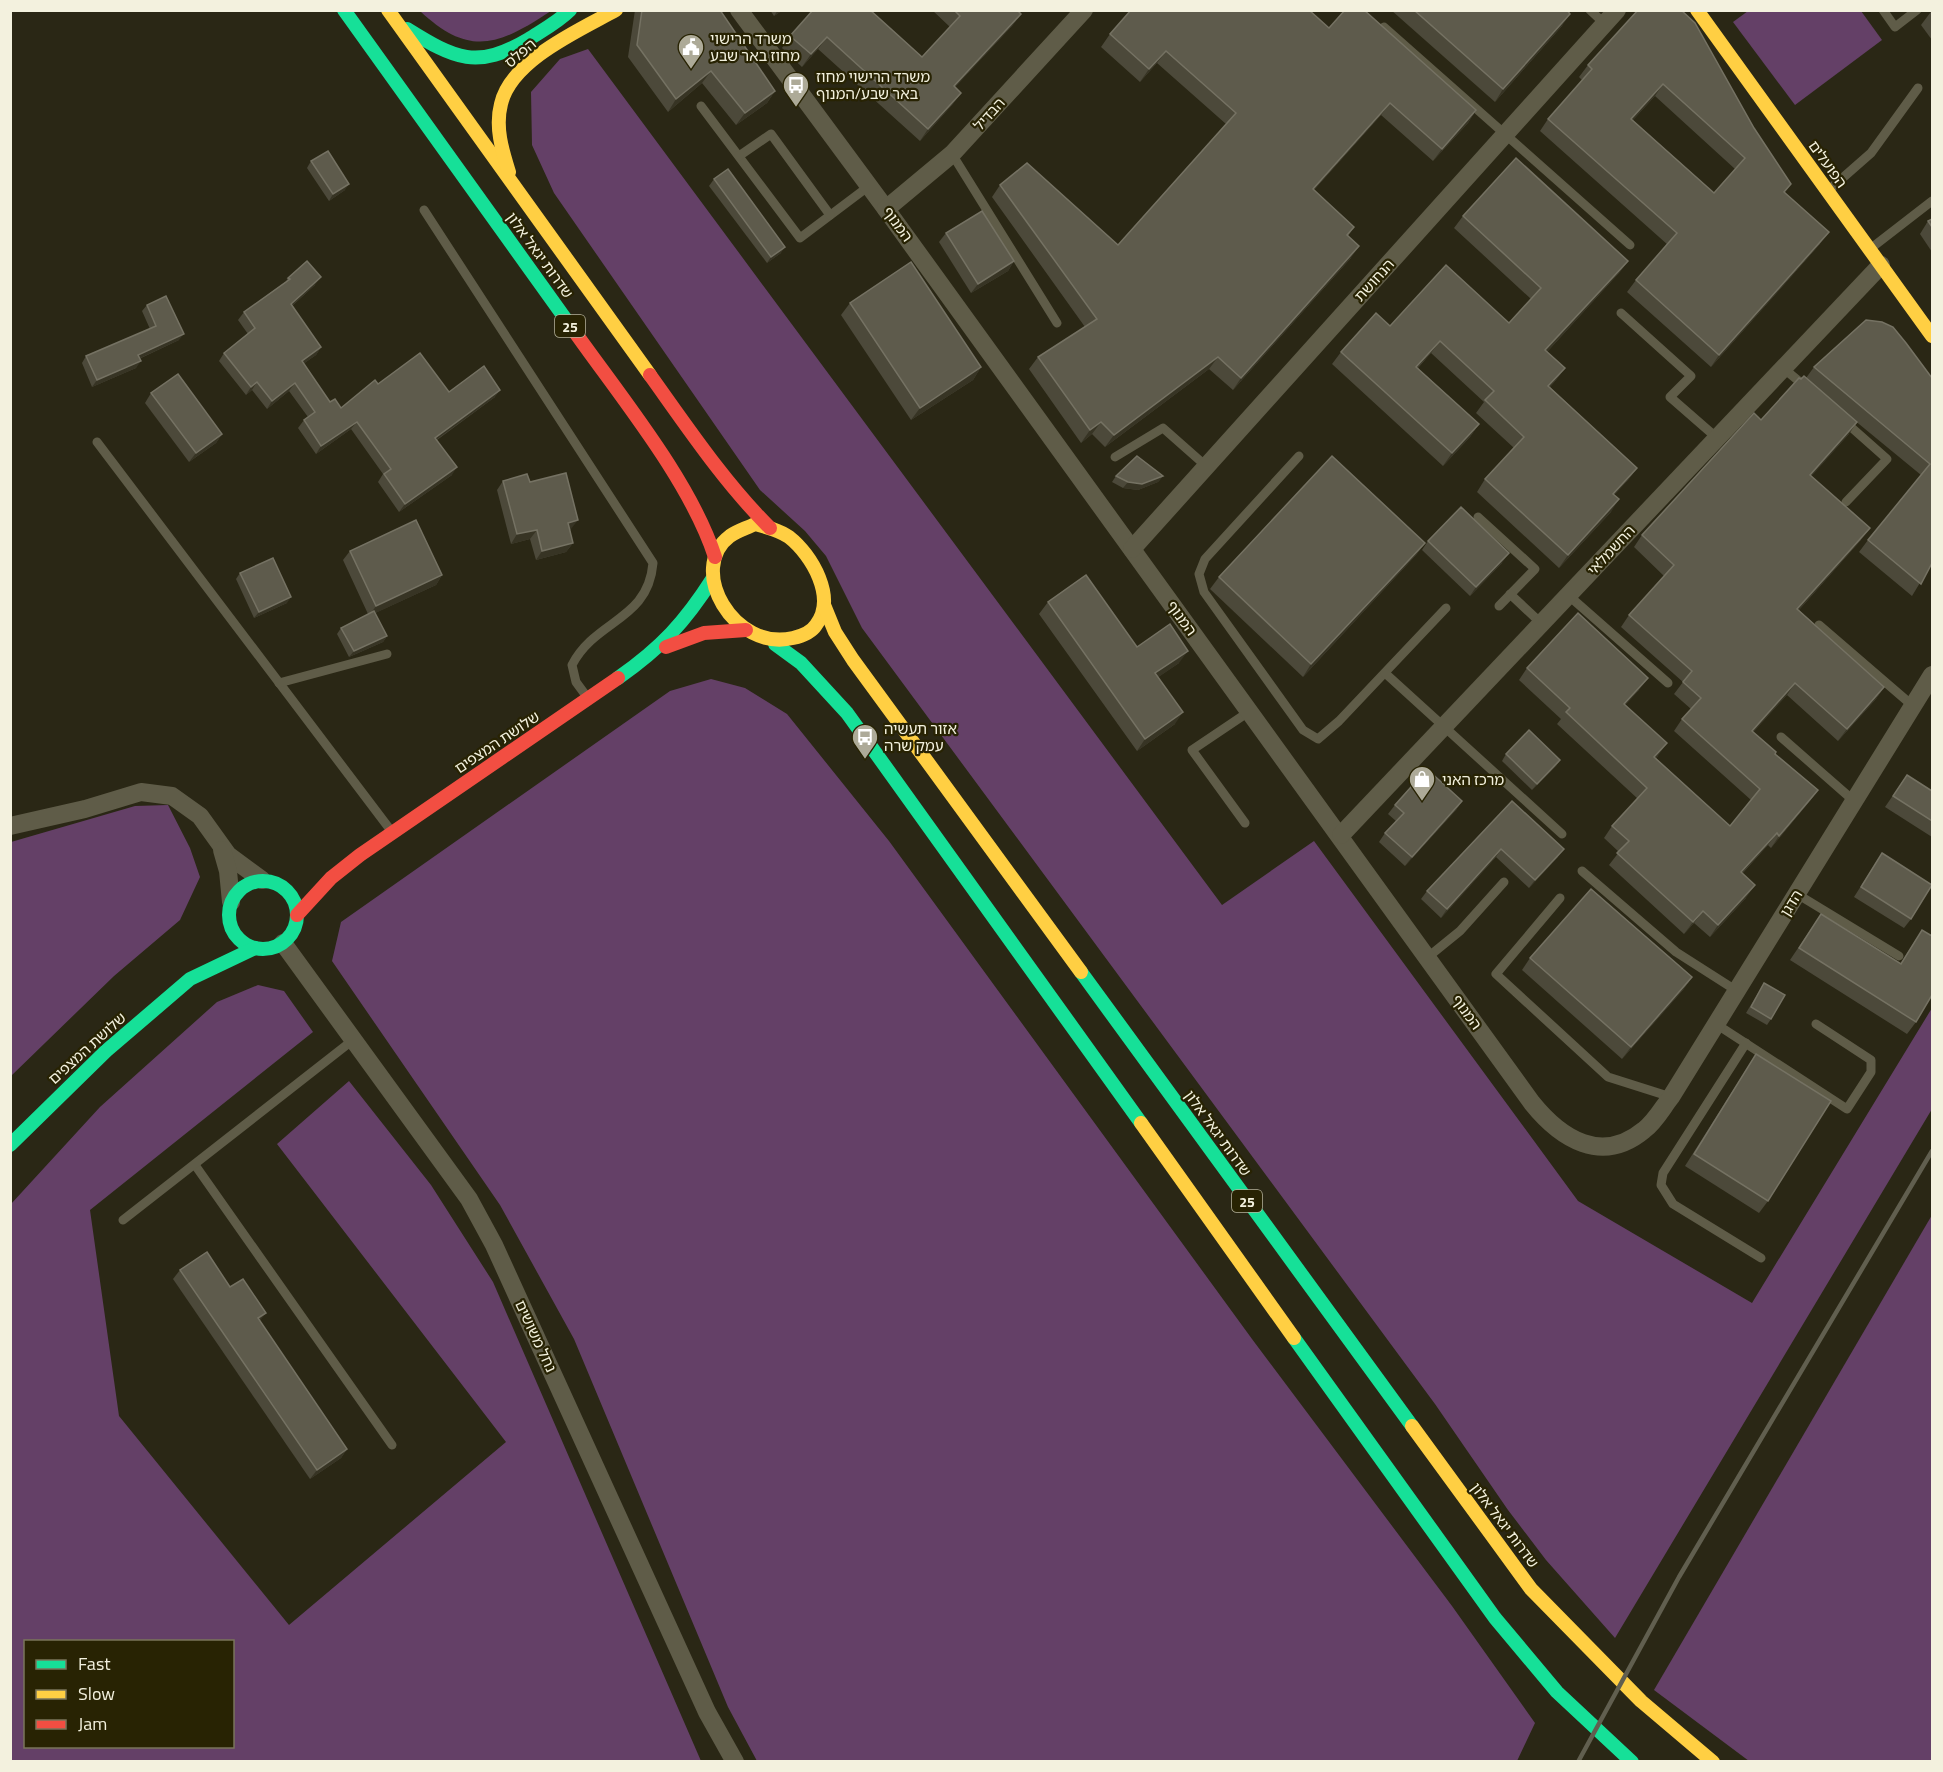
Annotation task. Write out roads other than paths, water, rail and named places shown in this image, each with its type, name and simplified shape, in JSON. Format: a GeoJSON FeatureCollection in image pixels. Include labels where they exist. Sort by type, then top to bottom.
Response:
{"type":"FeatureCollection","features":[{"type":"Feature","properties":{"kind":"main road","name":"שדרות יגאל אלון"},"geometry":{"type":"LineString","coordinates":[[344,10],[657,447],[707,532],[715,557]]}},
{"type":"Feature","properties":{"kind":"main road","name":"הפלס"},"geometry":{"type":"LineString","coordinates":[[391,16],[443,52],[466,60],[490,60],[511,51],[570,10]]}},
{"type":"Feature","properties":{"kind":"main road","name":"הפלס"},"geometry":{"type":"LineString","coordinates":[[516,189],[504,158],[499,130],[499,113],[503,95],[513,80],[530,64],[616,10]]}},
{"type":"Feature","properties":{"kind":"main road","name":"הפועלים"},"geometry":{"type":"LineString","coordinates":[[1701,12],[1932,336]]}},
{"type":"Feature","properties":{"kind":"main road","name":"שדרות יגאל אלון"},"geometry":{"type":"LineString","coordinates":[[391,16],[712,463],[744,502],[770,528]]}},
{"type":"Feature","properties":{"kind":"main road"},"geometry":{"type":"LineString","coordinates":[[715,557],[724,540],[740,528],[755,524],[770,528]]}},
{"type":"Feature","properties":{"kind":"main road","name":"25"},"geometry":{"type":"LineString","coordinates":[[770,528],[791,539],[810,559],[819,576],[824,605]]}},
{"type":"Feature","properties":{"kind":"main road","name":"25"},"geometry":{"type":"LineString","coordinates":[[715,557],[713,578],[716,592],[724,609],[746,630],[776,644],[801,663],[847,713],[1495,1618],[1557,1692],[1632,1761]]}},
{"type":"Feature","properties":{"kind":"main road","name":"שלושת המצפים"},"geometry":{"type":"LineString","coordinates":[[297,915],[331,878],[360,855],[652,654],[690,614],[713,578]]}},
{"type":"Feature","properties":{"kind":"main road","name":"שדרות יגאל אלון"},"geometry":{"type":"LineString","coordinates":[[824,605],[835,632],[853,660],[1531,1588],[1623,1685],[1663,1722],[1713,1761]]}},
{"type":"Feature","properties":{"kind":"main road"},"geometry":{"type":"LineString","coordinates":[[776,644],[790,642],[807,634],[820,621],[824,605]]}},
{"type":"Feature","properties":{"kind":"main road","name":"שלושת המצפים"},"geometry":{"type":"LineString","coordinates":[[652,654],[698,634],[721,630],[746,630]]}},
{"type":"Feature","properties":{"kind":"main road","name":"שלושת המצפים"},"geometry":{"type":"LineString","coordinates":[[282,886],[305,880],[360,855]]}},
{"type":"Feature","properties":{"kind":"main road"},"geometry":{"type":"LineString","coordinates":[[219,939],[230,922],[231,902],[243,887],[262,880],[282,886],[290,893],[297,915],[296,925],[283,943],[274,947],[255,948],[239,938],[230,922]]}},
{"type":"Feature","properties":{"kind":"main road","name":"שלושת המצפים"},"geometry":{"type":"LineString","coordinates":[[190,979],[255,948]]}},
{"type":"Feature","properties":{"kind":"main road","name":"שלושת המצפים"},"geometry":{"type":"LineString","coordinates":[[10,1145],[106,1051],[190,979],[207,958]]}},
{"type":"Feature","properties":{"kind":"street","name":"המנוף"},"geometry":{"type":"LineString","coordinates":[[731,10],[751,27]]}},
{"type":"Feature","properties":{"kind":"street","name":"המנוף"},"geometry":{"type":"LineString","coordinates":[[739,10],[886,209],[1549,1124],[1572,1140],[1599,1147],[1623,1144],[1646,1129]]}},
{"type":"Feature","properties":{"kind":"street","name":"הבדיל"},"geometry":{"type":"LineString","coordinates":[[886,209],[952,154],[1084,10]]}},
{"type":"Feature","properties":{"kind":"street","name":"הנחושת"},"geometry":{"type":"LineString","coordinates":[[1131,549],[1611,17]]}},
{"type":"Feature","properties":{"kind":"street","name":"החשמלאי"},"geometry":{"type":"LineString","coordinates":[[1341,835],[1881,265]]}},
{"type":"Feature","properties":{"kind":"street","name":"הדגן"},"geometry":{"type":"LineString","coordinates":[[1646,1129],[1671,1097],[1932,675]]}},
{"type":"Feature","properties":{"kind":"street"},"geometry":{"type":"LineString","coordinates":[[10,826],[85,809],[141,792],[172,796],[201,816],[221,846],[238,864],[262,880]]}},
{"type":"Feature","properties":{"kind":"street"},"geometry":{"type":"LineString","coordinates":[[221,846],[228,871],[231,902]]}},
{"type":"Feature","properties":{"kind":"street","name":"נחל משושים"},"geometry":{"type":"LineString","coordinates":[[283,943],[469,1198],[529,1321],[707,1712],[735,1761]]}},
{"type":"Feature","properties":{"kind":"lane"},"geometry":{"type":"LineString","coordinates":[[1590,10],[1611,17]]}},
{"type":"Feature","properties":{"kind":"lane"},"geometry":{"type":"LineString","coordinates":[[1883,10],[1895,27],[1917,10]]}},
{"type":"Feature","properties":{"kind":"lane"},"geometry":{"type":"LineString","coordinates":[[1384,27],[1630,245]]}},
{"type":"Feature","properties":{"kind":"lane"},"geometry":{"type":"LineString","coordinates":[[1828,191],[1871,153],[1918,88]]}},
{"type":"Feature","properties":{"kind":"lane"},"geometry":{"type":"LineString","coordinates":[[701,106],[800,238],[869,186]]}},
{"type":"Feature","properties":{"kind":"lane"},"geometry":{"type":"LineString","coordinates":[[739,156],[771,134],[830,215]]}},
{"type":"Feature","properties":{"kind":"lane"},"geometry":{"type":"LineString","coordinates":[[952,154],[1058,323]]}},
{"type":"Feature","properties":{"kind":"lane"},"geometry":{"type":"LineString","coordinates":[[1869,249],[1932,201]]}},
{"type":"Feature","properties":{"kind":"lane"},"geometry":{"type":"LineString","coordinates":[[424,210],[653,563],[651,583],[639,604],[582,647],[572,665],[576,682],[588,699]]}},
{"type":"Feature","properties":{"kind":"lane"},"geometry":{"type":"LineString","coordinates":[[1621,313],[1691,376],[1670,397],[1717,438]]}},
{"type":"Feature","properties":{"kind":"lane"},"geometry":{"type":"LineString","coordinates":[[1783,368],[1818,398]]}},
{"type":"Feature","properties":{"kind":"lane"},"geometry":{"type":"LineString","coordinates":[[1835,413],[1887,459],[1846,502]]}},
{"type":"Feature","properties":{"kind":"lane"},"geometry":{"type":"LineString","coordinates":[[1115,457],[1163,428],[1206,466]]}},
{"type":"Feature","properties":{"kind":"lane"},"geometry":{"type":"LineString","coordinates":[[97,442],[393,833]]}},
{"type":"Feature","properties":{"kind":"lane"},"geometry":{"type":"LineString","coordinates":[[1299,456],[1205,559],[1199,574],[1204,592],[1303,730],[1318,739],[1339,721],[1446,608]]}},
{"type":"Feature","properties":{"kind":"lane"},"geometry":{"type":"LineString","coordinates":[[1478,517],[1534,569],[1499,606]]}},
{"type":"Feature","properties":{"kind":"lane"},"geometry":{"type":"LineString","coordinates":[[1510,594],[1541,624]]}},
{"type":"Feature","properties":{"kind":"lane"},"geometry":{"type":"LineString","coordinates":[[1568,595],[1668,683]]}},
{"type":"Feature","properties":{"kind":"lane"},"geometry":{"type":"LineString","coordinates":[[1819,625],[1913,706]]}},
{"type":"Feature","properties":{"kind":"lane"},"geometry":{"type":"LineString","coordinates":[[279,682],[387,654]]}},
{"type":"Feature","properties":{"kind":"lane"},"geometry":{"type":"LineString","coordinates":[[1384,673],[1442,728],[1562,834]]}},
{"type":"Feature","properties":{"kind":"lane"},"geometry":{"type":"LineString","coordinates":[[1245,823],[1192,750],[1250,711]]}},
{"type":"Feature","properties":{"kind":"lane"},"geometry":{"type":"LineString","coordinates":[[1780,737],[1854,801]]}},
{"type":"Feature","properties":{"kind":"lane"},"geometry":{"type":"LineString","coordinates":[[1582,871],[1676,952],[1737,991]]}},
{"type":"Feature","properties":{"kind":"lane"},"geometry":{"type":"LineString","coordinates":[[1428,957],[1460,932],[1504,882]]}},
{"type":"Feature","properties":{"kind":"lane"},"geometry":{"type":"LineString","coordinates":[[1797,894],[1899,956]]}},
{"type":"Feature","properties":{"kind":"lane"},"geometry":{"type":"LineString","coordinates":[[1560,898],[1496,974],[1608,1077],[1671,1097]]}},
{"type":"Feature","properties":{"kind":"lane"},"geometry":{"type":"LineString","coordinates":[[1716,1023],[1846,1109],[1871,1072],[1871,1060],[1816,1024]]}},
{"type":"Feature","properties":{"kind":"lane"},"geometry":{"type":"LineString","coordinates":[[123,1220],[353,1040]]}},
{"type":"Feature","properties":{"kind":"lane"},"geometry":{"type":"LineString","coordinates":[[1746,1043],[1663,1173],[1660,1185],[1673,1204],[1761,1258]]}},
{"type":"Feature","properties":{"kind":"lane"},"geometry":{"type":"LineString","coordinates":[[195,1165],[392,1445]]}},
{"type":"Feature","properties":{"kind":"railway"},"geometry":{"type":"LineString","coordinates":[[1578,1762],[1679,1577],[1932,1151]]}},
{"type":"Feature","properties":{"kind":"place","name":"משרד הרישוי מחוז באר שבע"},"geometry":{"type":"Point","coordinates":[691,70]}},
{"type":"Feature","properties":{"kind":"place","name":"משרד הרישוי מחוז באר שבע/המנוף"},"geometry":{"type":"Point","coordinates":[796,108]}},
{"type":"Feature","properties":{"kind":"place","name":"אזור תעשיה עמק שרה"},"geometry":{"type":"Point","coordinates":[865,760]}},
{"type":"Feature","properties":{"kind":"place","name":"מרכז האני"},"geometry":{"type":"Point","coordinates":[1422,802]}}]}
